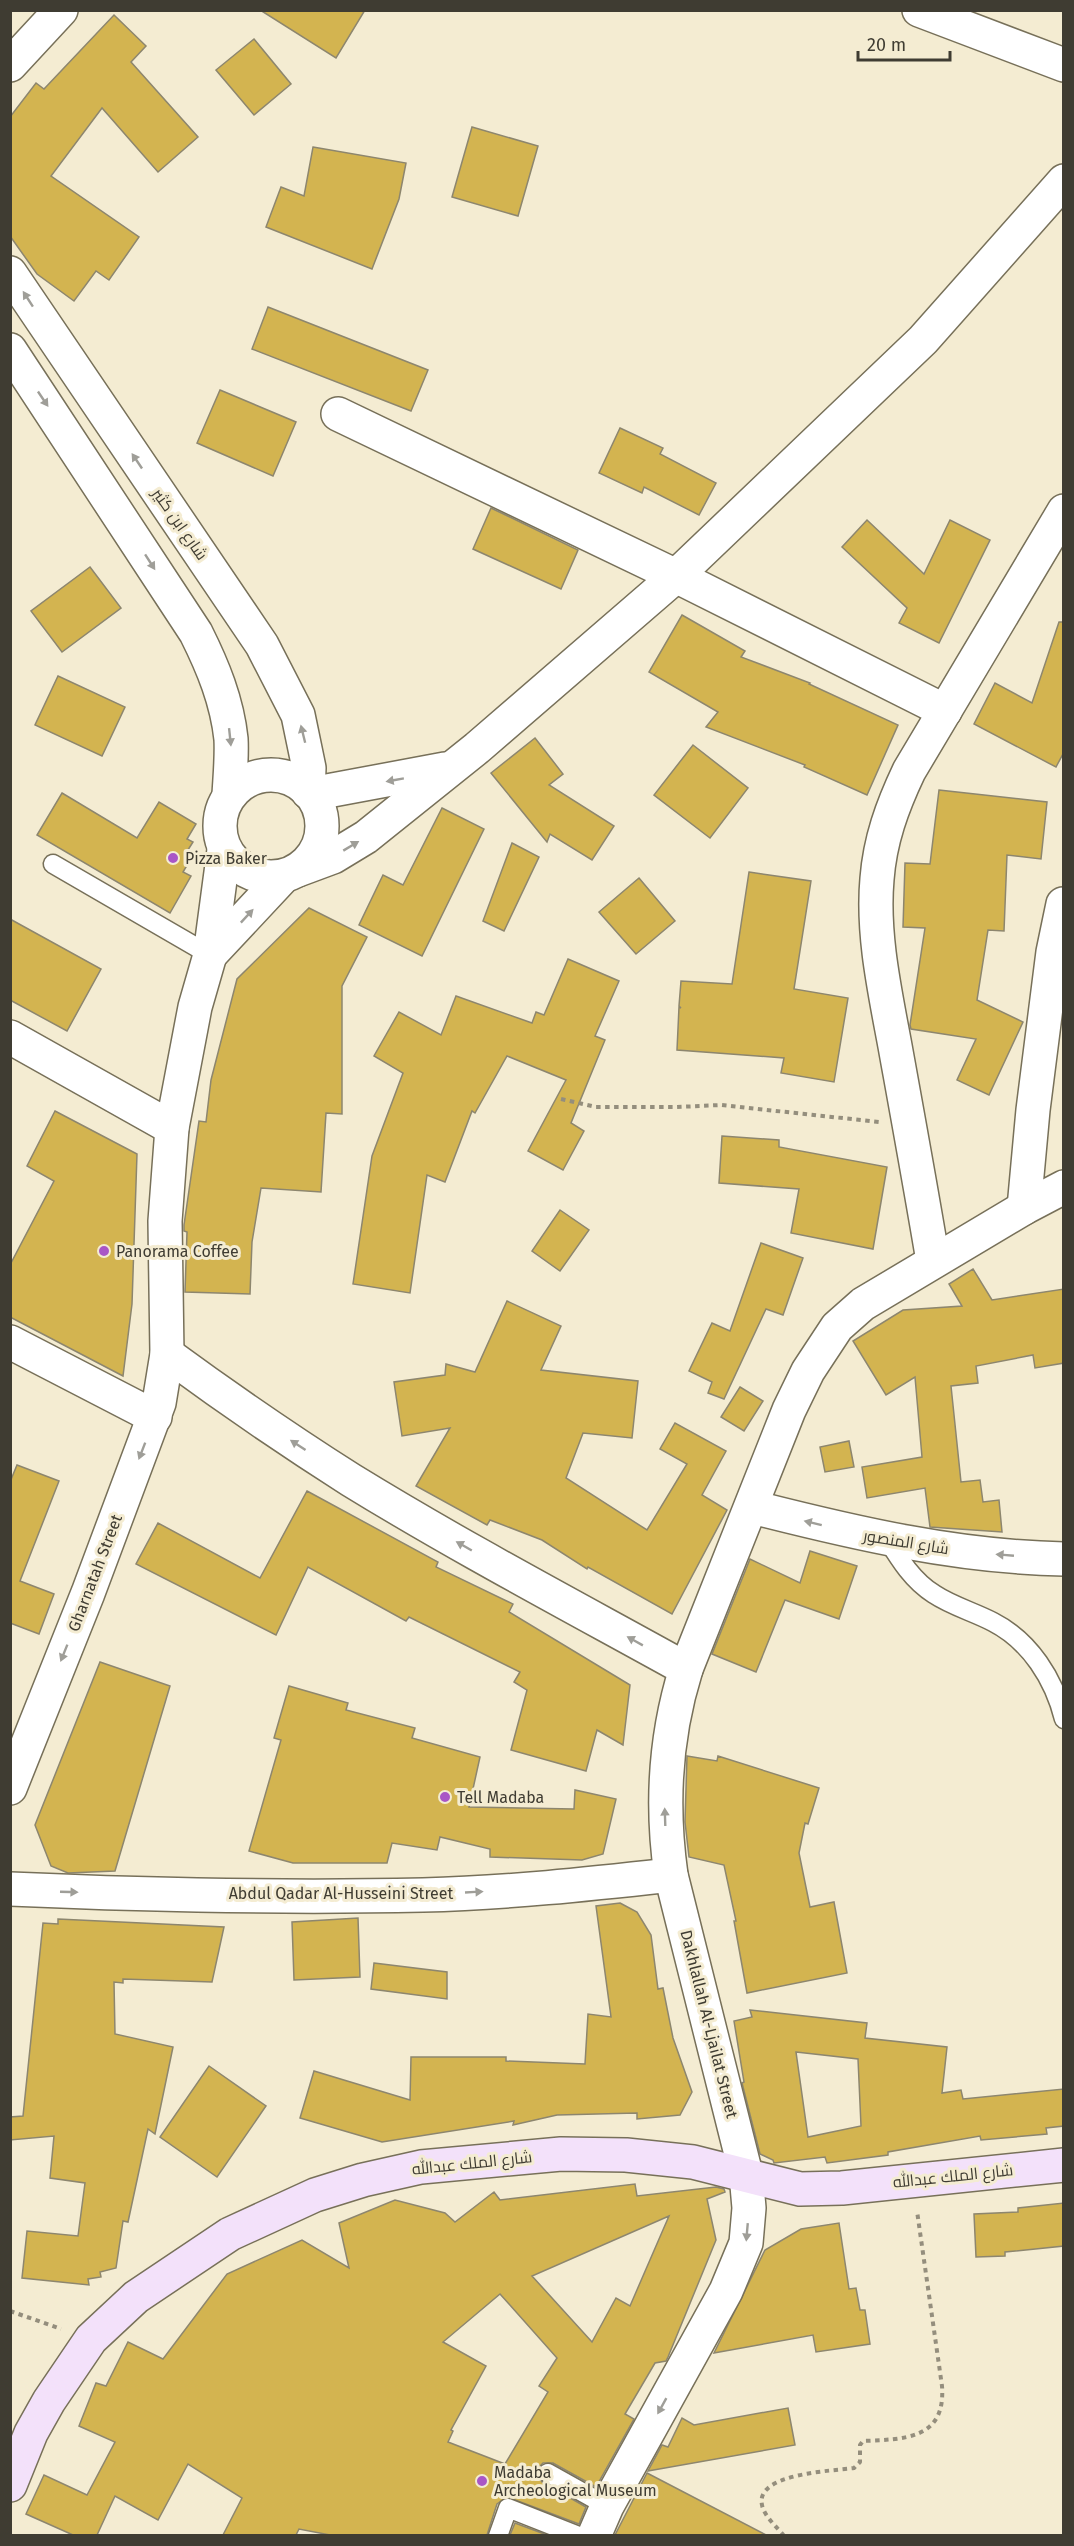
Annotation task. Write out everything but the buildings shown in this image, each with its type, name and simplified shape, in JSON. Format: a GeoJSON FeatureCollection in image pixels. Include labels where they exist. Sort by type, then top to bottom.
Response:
{"type":"FeatureCollection","features":[{"type":"Feature","properties":{"kind":"main road","name":"شارع الملك عبدالله"},"geometry":{"type":"LineString","coordinates":[[10,2485],[31,2433],[49,2401],[91,2339],[136,2297],[230,2234],[315,2195],[363,2180],[422,2167],[561,2154],[626,2155],[693,2162],[800,2189],[842,2188],[1064,2165]]}},
{"type":"Feature","properties":{"kind":"street"},"geometry":{"type":"LineString","coordinates":[[10,65],[61,10]]}},
{"type":"Feature","properties":{"kind":"street"},"geometry":{"type":"LineString","coordinates":[[919,10],[1064,65]]}},
{"type":"Feature","properties":{"kind":"street"},"geometry":{"type":"LineString","coordinates":[[10,350],[196,633],[211,663],[225,703],[231,740],[229,795],[221,812],[219,831],[225,850],[235,864],[249,874],[266,878],[290,873],[333,857],[366,837],[452,767],[676,576],[923,340],[1064,181]]}},
{"type":"Feature","properties":{"kind":"street","name":"شارع ابن كثير"},"geometry":{"type":"LineString","coordinates":[[10,273],[262,645],[298,715],[305,741],[310,793]]}},
{"type":"Feature","properties":{"kind":"street"},"geometry":{"type":"LineString","coordinates":[[338,414],[676,576],[945,711]]}},
{"type":"Feature","properties":{"kind":"street"},"geometry":{"type":"LineString","coordinates":[[933,1261],[878,939],[876,881],[882,842],[891,807],[909,771],[1064,511]]}},
{"type":"Feature","properties":{"kind":"street"},"geometry":{"type":"LineString","coordinates":[[310,793],[452,767]]}},
{"type":"Feature","properties":{"kind":"street"},"geometry":{"type":"LineString","coordinates":[[210,955],[290,873],[311,859],[321,836],[320,810],[310,793],[298,783],[281,775],[261,775],[244,782],[229,795]]}},
{"type":"Feature","properties":{"kind":"street","name":"Gharnatah Street"},"geometry":{"type":"LineString","coordinates":[[10,1788],[155,1417],[167,1354],[165,1221],[166,1178],[172,1128],[195,1007],[210,955],[225,850]]}},
{"type":"Feature","properties":{"kind":"street"},"geometry":{"type":"LineString","coordinates":[[1024,1208],[1033,1110],[1053,952],[1063,904]]}},
{"type":"Feature","properties":{"kind":"street"},"geometry":{"type":"LineString","coordinates":[[10,1038],[172,1128]]}},
{"type":"Feature","properties":{"kind":"street","name":"Dakhlallah Al-Ljailat Street"},"geometry":{"type":"LineString","coordinates":[[594,2535],[607,2506],[726,2291],[746,2243],[748,2220],[746,2174],[671,1875],[666,1824],[666,1770],[676,1702],[686,1669],[789,1410],[808,1371],[837,1327],[863,1304],[1024,1208],[1064,1187]]}},
{"type":"Feature","properties":{"kind":"street"},"geometry":{"type":"LineString","coordinates":[[10,1342],[155,1417]]}},
{"type":"Feature","properties":{"kind":"street"},"geometry":{"type":"LineString","coordinates":[[167,1354],[252,1416],[351,1480],[509,1572],[686,1669]]}},
{"type":"Feature","properties":{"kind":"street","name":"شارع المنصور"},"geometry":{"type":"LineString","coordinates":[[752,1507],[887,1539],[976,1553],[1064,1559]]}},
{"type":"Feature","properties":{"kind":"street","name":"Abdul Qadar Al-Husseini Street"},"geometry":{"type":"LineString","coordinates":[[10,1889],[130,1893],[424,1895],[564,1887],[671,1875]]}},
{"type":"Feature","properties":{"kind":"lane"},"geometry":{"type":"LineString","coordinates":[[52,864],[210,955]]}},
{"type":"Feature","properties":{"kind":"lane"},"geometry":{"type":"LineString","coordinates":[[887,1539],[901,1563],[914,1578],[934,1594],[996,1623],[1036,1657],[1049,1679],[1064,1719]]}},
{"type":"Feature","properties":{"kind":"lane"},"geometry":{"type":"LineString","coordinates":[[548,2473],[607,2506]]}},
{"type":"Feature","properties":{"kind":"lane"},"geometry":{"type":"LineString","coordinates":[[498,2535],[508,2508],[579,2535]]}},
{"type":"Feature","properties":{"kind":"path"},"geometry":{"type":"LineString","coordinates":[[561,1099],[596,1107],[721,1105],[909,1125]]}},
{"type":"Feature","properties":{"kind":"path"},"geometry":{"type":"LineString","coordinates":[[784,2535],[762,2508],[762,2496],[770,2485],[797,2476],[854,2468],[860,2462],[861,2442],[866,2440],[895,2441],[915,2436],[931,2425],[941,2407],[942,2386],[913,2181]]}},
{"type":"Feature","properties":{"kind":"path"},"geometry":{"type":"LineString","coordinates":[[10,2311],[91,2339]]}},
{"type":"Feature","properties":{"kind":"place","name":"Pizza Baker"},"geometry":{"type":"Point","coordinates":[173,858]}},
{"type":"Feature","properties":{"kind":"place","name":"Panorama Coffee"},"geometry":{"type":"Point","coordinates":[104,1251]}},
{"type":"Feature","properties":{"kind":"place","name":"Tell Madaba"},"geometry":{"type":"Point","coordinates":[445,1797]}},
{"type":"Feature","properties":{"kind":"place","name":"Madaba Archeological Museum"},"geometry":{"type":"Point","coordinates":[482,2481]}}]}
